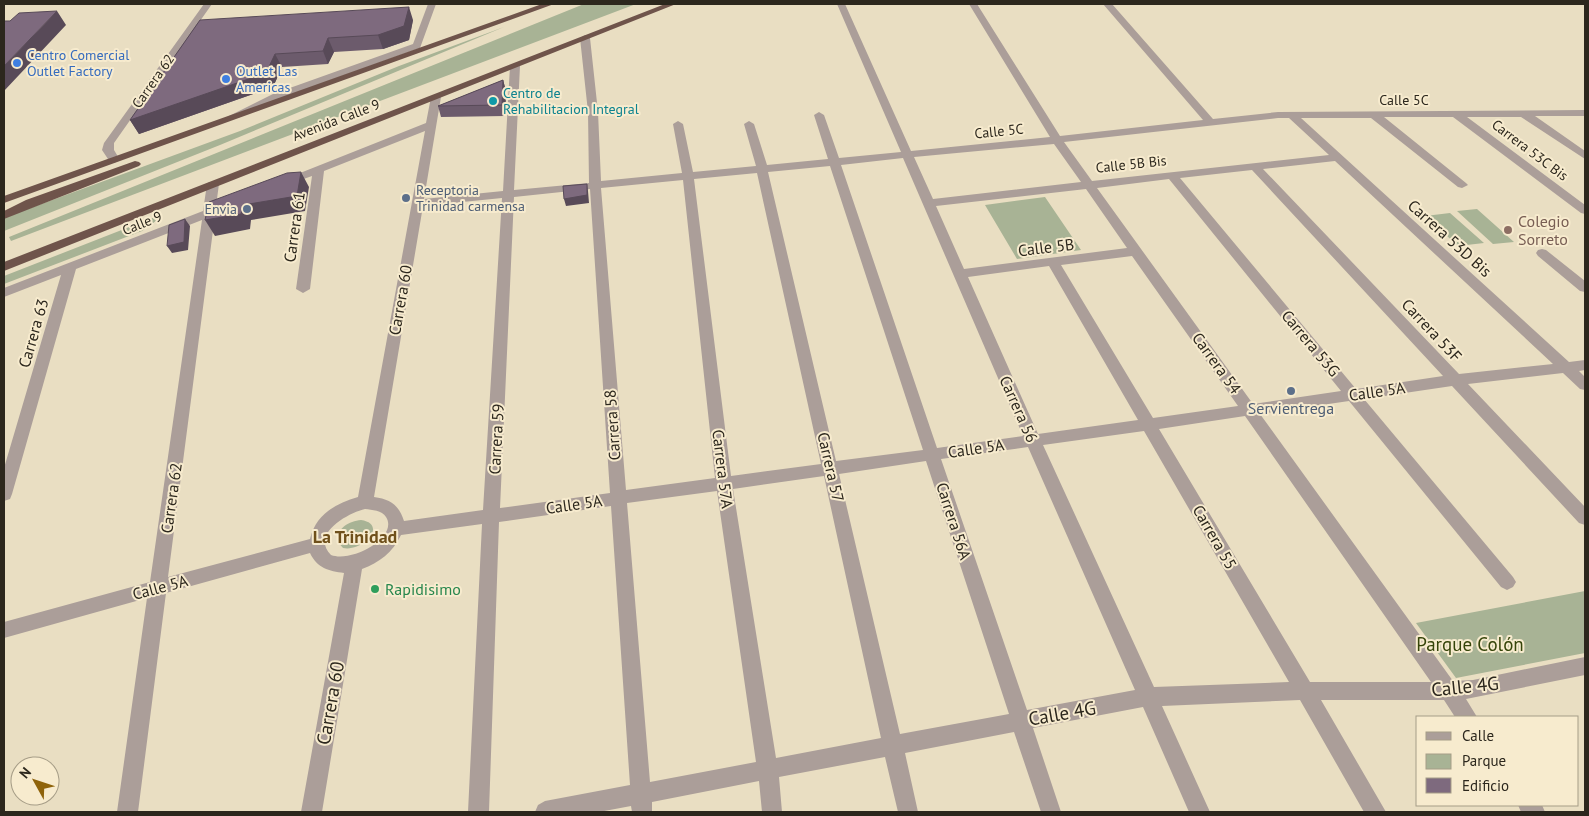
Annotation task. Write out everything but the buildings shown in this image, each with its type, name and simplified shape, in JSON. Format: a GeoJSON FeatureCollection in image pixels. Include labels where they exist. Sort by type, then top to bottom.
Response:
{"type":"FeatureCollection","features":[{"type":"Feature","properties":{"kind":"highway"},"geometry":{"type":"LineString","coordinates":[[4,200],[550,4]]}},
{"type":"Feature","properties":{"kind":"highway","name":"Avenida Calle 9"},"geometry":{"type":"LineString","coordinates":[[6,264],[672,4]]}},
{"type":"Feature","properties":{"kind":"highway"},"geometry":{"type":"LineString","coordinates":[[417,46],[478,30]]}},
{"type":"Feature","properties":{"kind":"highway"},"geometry":{"type":"LineString","coordinates":[[4,215],[30,203],[296,104],[478,30]]}},
{"type":"Feature","properties":{"kind":"street","name":"Carrera 62"},"geometry":{"type":"LineString","coordinates":[[114,160],[108,150],[109,143],[195,28],[208,4]]}},
{"type":"Feature","properties":{"kind":"street"},"geometry":{"type":"LineString","coordinates":[[213,125],[277,96],[417,46],[423,14],[432,4]]}},
{"type":"Feature","properties":{"kind":"street","name":"Carrera 56"},"geometry":{"type":"LineString","coordinates":[[841,4],[1033,440],[1200,812]]}},
{"type":"Feature","properties":{"kind":"street","name":"Carrera 54"},"geometry":{"type":"LineString","coordinates":[[973,4],[1057,140],[1466,716]]}},
{"type":"Feature","properties":{"kind":"street"},"geometry":{"type":"LineString","coordinates":[[1107,4],[1211,123]]}},
{"type":"Feature","properties":{"kind":"street","name":"Carrera 58"},"geometry":{"type":"LineString","coordinates":[[584,38],[593,112],[595,185],[641,803]]}},
{"type":"Feature","properties":{"kind":"street","name":"Carrera 59"},"geometry":{"type":"LineString","coordinates":[[479,812],[515,66]]}},
{"type":"Feature","properties":{"kind":"street","name":"Carrera 60"},"geometry":{"type":"LineString","coordinates":[[365,502],[436,97]]}},
{"type":"Feature","properties":{"kind":"street"},"geometry":{"type":"LineString","coordinates":[[1523,113],[1585,156]]}},
{"type":"Feature","properties":{"kind":"street","name":"Calle 5C"},"geometry":{"type":"LineString","coordinates":[[417,203],[1292,115],[1585,113]]}},
{"type":"Feature","properties":{"kind":"street","name":"Carrera 53C Bis"},"geometry":{"type":"LineString","coordinates":[[1456,114],[1585,210]]}},
{"type":"Feature","properties":{"kind":"street","name":"Carrera 56A"},"geometry":{"type":"LineString","coordinates":[[819,115],[1051,812]]}},
{"type":"Feature","properties":{"kind":"street","name":"Carrera 53D Bis"},"geometry":{"type":"LineString","coordinates":[[1292,115],[1585,385]]}},
{"type":"Feature","properties":{"kind":"street"},"geometry":{"type":"LineString","coordinates":[[1374,115],[1462,185]]}},
{"type":"Feature","properties":{"kind":"street"},"geometry":{"type":"LineString","coordinates":[[273,187],[431,124]]}},
{"type":"Feature","properties":{"kind":"street","name":"Carrera 57A"},"geometry":{"type":"LineString","coordinates":[[678,124],[688,176],[724,483],[768,771],[772,812]]}},
{"type":"Feature","properties":{"kind":"street","name":"Carrera 57"},"geometry":{"type":"LineString","coordinates":[[749,124],[762,169],[908,812]]}},
{"type":"Feature","properties":{"kind":"street","name":"Calle 5B Bis"},"geometry":{"type":"LineString","coordinates":[[928,203],[1338,157]]}},
{"type":"Feature","properties":{"kind":"street","name":"Carrera 53F"},"geometry":{"type":"LineString","coordinates":[[1254,166],[1585,518]]}},
{"type":"Feature","properties":{"kind":"street","name":"Carrera 61"},"geometry":{"type":"LineString","coordinates":[[303,289],[318,169]]}},
{"type":"Feature","properties":{"kind":"street","name":"Carrera 53G"},"geometry":{"type":"LineString","coordinates":[[1171,175],[1507,582]]}},
{"type":"Feature","properties":{"kind":"street","name":"Carrera 62"},"geometry":{"type":"LineString","coordinates":[[126,812],[213,184]]}},
{"type":"Feature","properties":{"kind":"street","name":"Calle 9"},"geometry":{"type":"LineString","coordinates":[[4,293],[228,205]]}},
{"type":"Feature","properties":{"kind":"street","name":"Calle 5B"},"geometry":{"type":"LineString","coordinates":[[960,274],[1137,251]]}},
{"type":"Feature","properties":{"kind":"street"},"geometry":{"type":"LineString","coordinates":[[1542,253],[1585,288]]}},
{"type":"Feature","properties":{"kind":"street","name":"Carrera 55"},"geometry":{"type":"LineString","coordinates":[[1053,262],[1150,424],[1376,812]]}},
{"type":"Feature","properties":{"kind":"street","name":"Carrera 63"},"geometry":{"type":"LineString","coordinates":[[4,494],[70,268]]}},
{"type":"Feature","properties":{"kind":"street","name":"Calle 5A"},"geometry":{"type":"LineString","coordinates":[[396,529],[1454,380],[1585,365]]}},
{"type":"Feature","properties":{"kind":"street"},"geometry":{"type":"LineString","coordinates":[[365,502],[385,506],[392,512],[396,520],[396,529],[386,547],[366,561],[354,564],[332,564],[323,559],[318,553],[316,544],[318,535],[331,517],[353,505],[365,502]]}},
{"type":"Feature","properties":{"kind":"street","name":"Calle 5A"},"geometry":{"type":"LineString","coordinates":[[4,630],[316,544]]}},
{"type":"Feature","properties":{"kind":"street","name":"Carrera 60"},"geometry":{"type":"LineString","coordinates":[[312,812],[354,564]]}},
{"type":"Feature","properties":{"kind":"street","name":"Calle 4G"},"geometry":{"type":"LineString","coordinates":[[545,812],[641,803],[768,771],[1021,720],[1148,697],[1304,690],[1449,691],[1473,689],[1585,666]]}},
{"type":"Feature","properties":{"kind":"green space"},"geometry":{"type":"Polygon","coordinates":[[[584,4],[636,4],[11,241],[9,237],[584,4]]]}},
{"type":"Feature","properties":{"kind":"green space"},"geometry":{"type":"Polygon","coordinates":[[[504,27],[220,145],[4,231],[4,219],[6,217],[240,131],[399,66],[504,27]]]}},
{"type":"Feature","properties":{"kind":"green space"},"geometry":{"type":"Polygon","coordinates":[[[1045,197],[1081,250],[1017,259],[985,205],[1045,197]]]}},
{"type":"Feature","properties":{"kind":"green space"},"geometry":{"type":"Polygon","coordinates":[[[1477,209],[1514,242],[1493,244],[1457,211],[1477,209]]]}},
{"type":"Feature","properties":{"kind":"green space"},"geometry":{"type":"Polygon","coordinates":[[[1450,213],[1484,243],[1458,246],[1425,216],[1450,213]]]}},
{"type":"Feature","properties":{"kind":"green space"},"geometry":{"type":"Polygon","coordinates":[[[160,215],[160,218],[142,231],[4,284],[4,276],[160,215]]]}},
{"type":"Feature","properties":{"kind":"green space"},"geometry":{"type":"Polygon","coordinates":[[[361,520],[373,527],[370,537],[358,546],[343,548],[337,541],[339,532],[344,526],[361,520]]]}},
{"type":"Feature","properties":{"kind":"green space","name":"Parque Colón"},"geometry":{"type":"Polygon","coordinates":[[[1585,591],[1585,653],[1456,678],[1416,623],[1585,591]]]}},
{"type":"Feature","properties":{"kind":"place","name":"Centro Comercial Outlet Factory"},"geometry":{"type":"Point","coordinates":[17,63]}},
{"type":"Feature","properties":{"kind":"place","name":"Outlet Las Americas"},"geometry":{"type":"Point","coordinates":[226,79]}},
{"type":"Feature","properties":{"kind":"place","name":"Centro de Rehabilitacion Integral"},"geometry":{"type":"Point","coordinates":[493,101]}},
{"type":"Feature","properties":{"kind":"place","name":"Receptoria Trinidad carmensa"},"geometry":{"type":"Point","coordinates":[406,198]}},
{"type":"Feature","properties":{"kind":"place","name":"Envia"},"geometry":{"type":"Point","coordinates":[247,209]}},
{"type":"Feature","properties":{"kind":"place","name":"Colegio Sorreto"},"geometry":{"type":"Point","coordinates":[1508,230]}},
{"type":"Feature","properties":{"kind":"place","name":"Servientrega"},"geometry":{"type":"Point","coordinates":[1291,391]}},
{"type":"Feature","properties":{"kind":"place","name":"Rapidisimo"},"geometry":{"type":"Point","coordinates":[375,589]}},
{"type":"Feature","properties":{"kind":"district","name":"La Trinidad"},"geometry":{"type":"Point","coordinates":[355,536]}}]}
